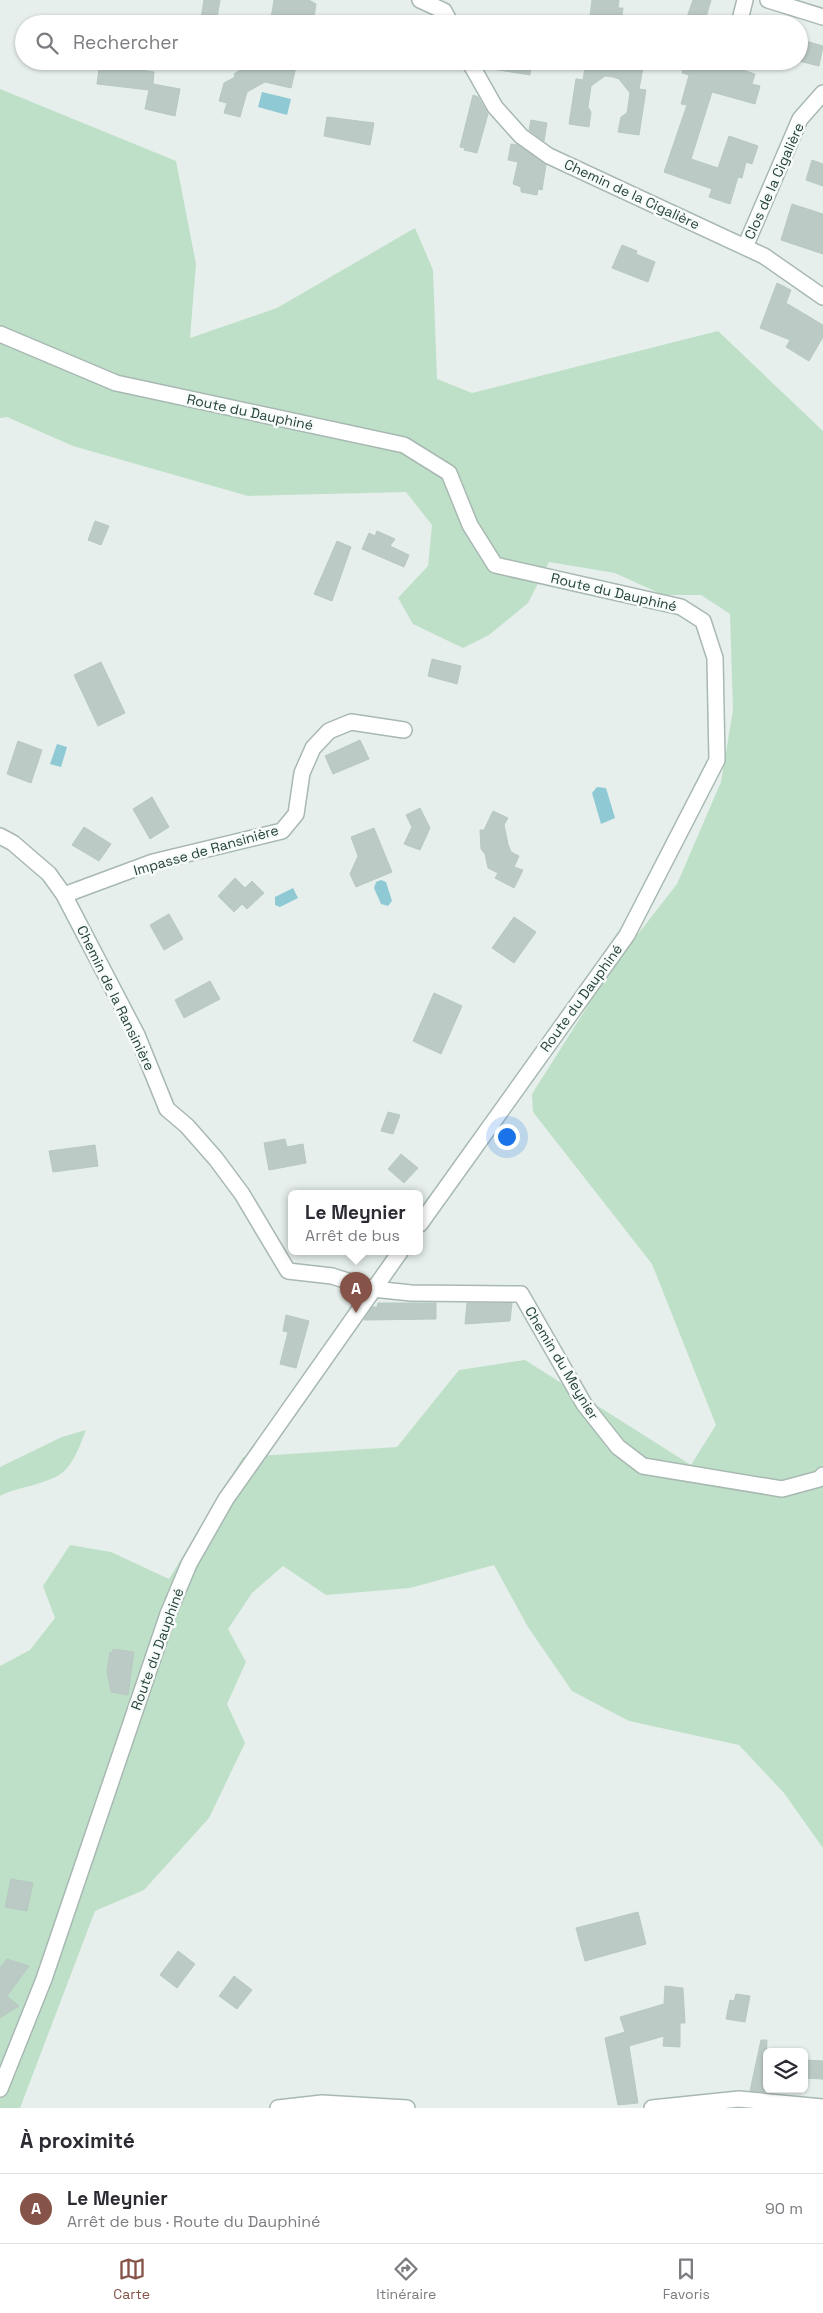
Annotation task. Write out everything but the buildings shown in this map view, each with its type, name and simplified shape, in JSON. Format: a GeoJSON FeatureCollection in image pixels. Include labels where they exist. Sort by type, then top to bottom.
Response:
{"type":"FeatureCollection","features":[{"type":"Feature","properties":{"kind":"street"},"geometry":{"type":"LineString","coordinates":[[420,0],[444,11],[446,15]]}},
{"type":"Feature","properties":{"kind":"street"},"geometry":{"type":"LineString","coordinates":[[741,15],[745,0]]}},
{"type":"Feature","properties":{"kind":"street"},"geometry":{"type":"LineString","coordinates":[[768,0],[823,17]]}},
{"type":"Feature","properties":{"kind":"street","name":"Chemin de la Cigalière"},"geometry":{"type":"LineString","coordinates":[[474,70],[495,107],[521,136],[549,156],[764,256],[823,297]]}},
{"type":"Feature","properties":{"kind":"street","name":"Clos de la Cigalière"},"geometry":{"type":"LineString","coordinates":[[745,247],[800,119],[823,93]]}},
{"type":"Feature","properties":{"kind":"street","name":"Route du Dauphiné"},"geometry":{"type":"LineString","coordinates":[[0,334],[116,383],[404,445],[449,473],[470,525],[495,565],[681,607],[703,621],[714,658],[717,760],[627,935],[423,1220]]}},
{"type":"Feature","properties":{"kind":"street","name":"Impasse de Ransinière"},"geometry":{"type":"LineString","coordinates":[[64,895],[153,862],[282,831],[296,814],[302,772],[313,748],[329,731],[351,722],[404,730]]}},
{"type":"Feature","properties":{"kind":"street","name":"Chemin de la Ransinière"},"geometry":{"type":"LineString","coordinates":[[0,836],[13,844],[49,874],[64,895],[137,1035],[167,1109],[186,1126],[216,1159],[242,1194],[288,1271],[332,1276],[373,1289]]}},
{"type":"Feature","properties":{"kind":"street","name":"Route du Dauphiné"},"geometry":{"type":"LineString","coordinates":[[0,2090],[44,1979],[165,1623],[189,1564],[226,1499],[398,1255]]}},
{"type":"Feature","properties":{"kind":"street","name":"Chemin du Meynier"},"geometry":{"type":"LineString","coordinates":[[373,1289],[411,1293],[521,1294],[584,1404],[618,1448],[643,1466],[782,1489],[818,1479],[823,1475]]}},
{"type":"Feature","properties":{"kind":"street"},"geometry":{"type":"LineString","coordinates":[[652,2108],[739,2099],[823,2107]]}},
{"type":"Feature","properties":{"kind":"street"},"geometry":{"type":"LineString","coordinates":[[278,2108],[322,2102],[407,2108]]}},
{"type":"Feature","properties":{"kind":"green space"},"geometry":{"type":"Polygon","coordinates":[[[0,89],[176,161],[196,264],[190,338],[277,308],[415,228],[433,270],[437,379],[472,393],[718,331],[823,431],[823,1848],[784,1793],[739,1745],[629,1721],[572,1691],[528,1627],[494,1565],[410,1588],[326,1595],[283,1566],[252,1593],[228,1629],[246,1662],[227,1704],[245,1743],[209,1818],[144,1890],[95,1911],[20,2108],[0,2108],[0,1666],[30,1650],[55,1618],[43,1586],[70,1545],[111,1552],[169,1579],[243,1457],[397,1447],[459,1370],[525,1360],[691,1465],[716,1425],[652,1264],[533,1112],[532,1094],[613,966],[677,884],[721,782],[733,710],[730,614],[701,595],[663,595],[615,573],[549,562],[528,603],[489,635],[463,648],[413,624],[398,598],[428,566],[432,525],[406,492],[248,496],[73,446],[7,417],[0,418],[0,89]]]}},
{"type":"Feature","properties":{"kind":"green space"},"geometry":{"type":"Polygon","coordinates":[[[86,1430],[73,1460],[61,1473],[54,1478],[0,1496],[0,1467],[62,1437],[86,1430]]]}},
{"type":"Feature","properties":{"kind":"water"},"geometry":{"type":"Polygon","coordinates":[[[262,92],[291,99],[287,115],[258,107],[262,92]]]}},
{"type":"Feature","properties":{"kind":"water"},"geometry":{"type":"Polygon","coordinates":[[[57,744],[67,747],[61,767],[50,764],[57,744]]]}},
{"type":"Feature","properties":{"kind":"water"},"geometry":{"type":"Polygon","coordinates":[[[597,787],[606,788],[615,818],[601,824],[592,793],[597,787]]]}},
{"type":"Feature","properties":{"kind":"water"},"geometry":{"type":"Polygon","coordinates":[[[381,880],[386,882],[392,901],[388,906],[381,904],[374,888],[376,882],[381,880]]]}},
{"type":"Feature","properties":{"kind":"water"},"geometry":{"type":"Polygon","coordinates":[[[293,888],[298,898],[280,907],[275,905],[275,897],[293,888]]]}},
{"type":"Feature","properties":{"kind":"place","name":"Le Meynier"},"geometry":{"type":"Point","coordinates":[356,1313]}}]}
